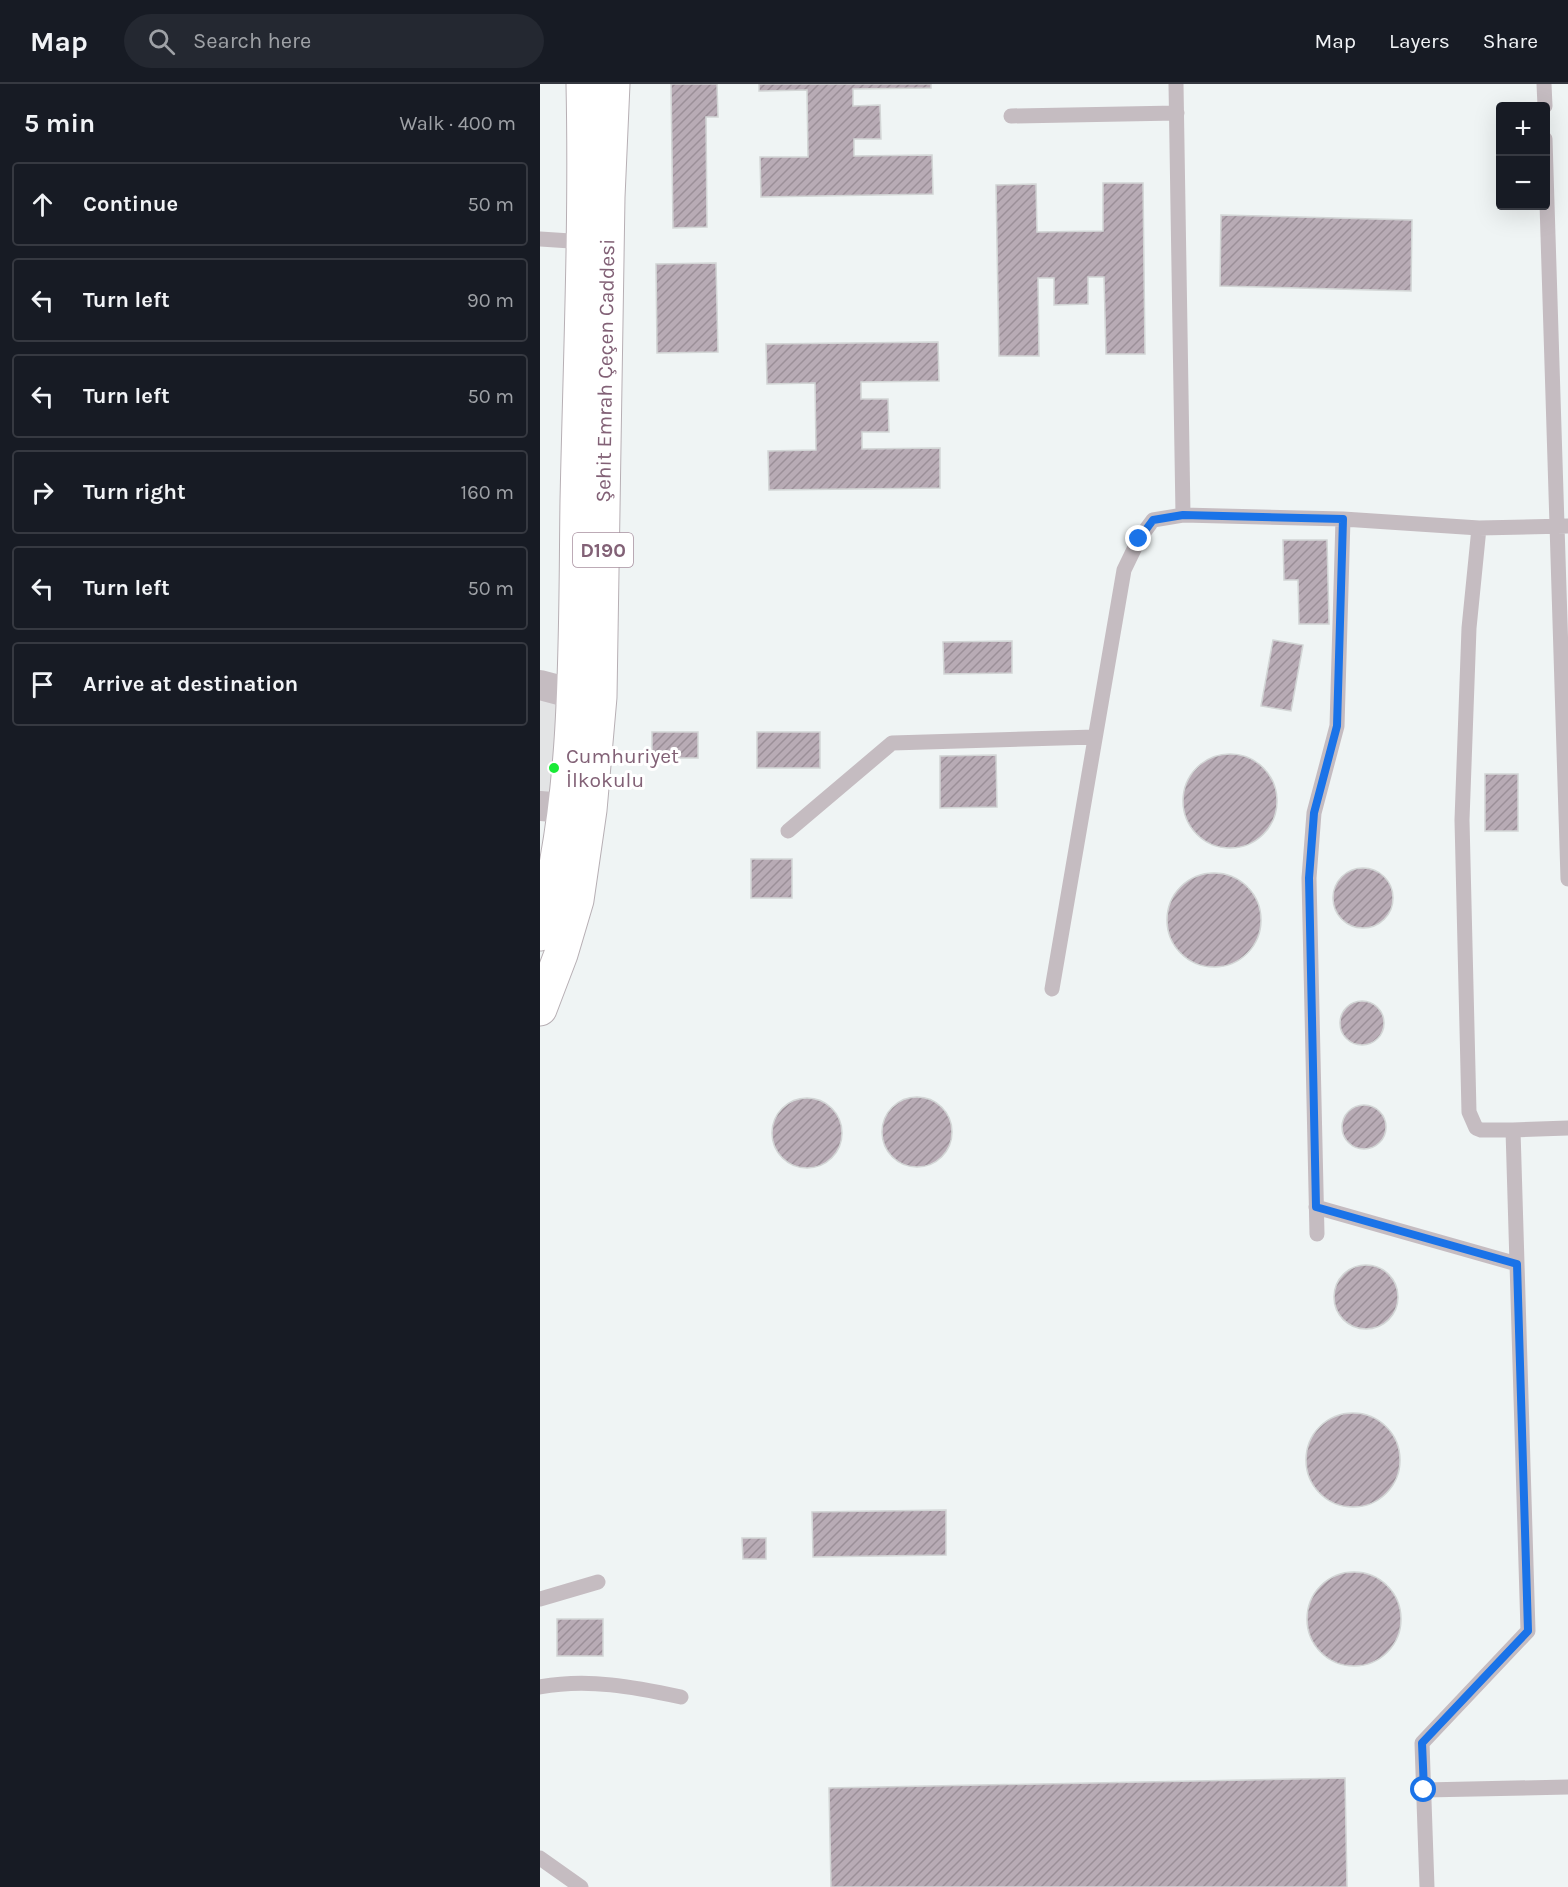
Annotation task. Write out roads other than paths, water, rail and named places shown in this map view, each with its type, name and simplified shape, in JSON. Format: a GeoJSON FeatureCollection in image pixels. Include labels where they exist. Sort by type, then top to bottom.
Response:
{"type":"FeatureCollection","features":[{"type":"Feature","properties":{"kind":"highway","name":"D190"},"geometry":{"type":"LineString","coordinates":[[540,934],[552,892],[565,808],[587,696],[595,242],[583,84]]}},
{"type":"Feature","properties":{"kind":"highway","name":"Şehit Emrah Çeçen Caddesi"},"geometry":{"type":"LineString","coordinates":[[595,242],[613,84]]}},
{"type":"Feature","properties":{"kind":"highway","name":"D190"},"geometry":{"type":"LineString","coordinates":[[540,1009],[561,954],[577,900],[565,808]]}},
{"type":"Feature","properties":{"kind":"street"},"geometry":{"type":"LineString","coordinates":[[540,685],[587,696]]}},
{"type":"Feature","properties":{"kind":"lane"},"geometry":{"type":"LineString","coordinates":[[1176,84],[1183,515]]}},
{"type":"Feature","properties":{"kind":"lane"},"geometry":{"type":"LineString","coordinates":[[1544,84],[1545,102]]}},
{"type":"Feature","properties":{"kind":"lane"},"geometry":{"type":"LineString","coordinates":[[1011,116],[1177,113]]}},
{"type":"Feature","properties":{"kind":"lane"},"geometry":{"type":"LineString","coordinates":[[1546,156],[1563,526],[1568,879]]}},
{"type":"Feature","properties":{"kind":"lane"},"geometry":{"type":"LineString","coordinates":[[540,239],[595,242]]}},
{"type":"Feature","properties":{"kind":"lane"},"geometry":{"type":"LineString","coordinates":[[1052,989],[1124,570],[1139,539],[1153,520],[1183,515],[1343,519],[1479,528],[1563,526]]}},
{"type":"Feature","properties":{"kind":"lane"},"geometry":{"type":"LineString","coordinates":[[1317,1234],[1309,878],[1314,813],[1337,726],[1343,519]]}},
{"type":"Feature","properties":{"kind":"lane"},"geometry":{"type":"LineString","coordinates":[[1479,528],[1470,628],[1462,820],[1470,1112],[1476,1128],[1481,1130],[1568,1128]]}},
{"type":"Feature","properties":{"kind":"lane"},"geometry":{"type":"LineString","coordinates":[[788,831],[892,743],[1095,737]]}},
{"type":"Feature","properties":{"kind":"lane"},"geometry":{"type":"LineString","coordinates":[[1427,1887],[1422,1743],[1528,1631],[1513,1130]]}},
{"type":"Feature","properties":{"kind":"lane"},"geometry":{"type":"LineString","coordinates":[[1316,1207],[1517,1264]]}},
{"type":"Feature","properties":{"kind":"lane"},"geometry":{"type":"LineString","coordinates":[[540,1599],[598,1582]]}},
{"type":"Feature","properties":{"kind":"lane"},"geometry":{"type":"LineString","coordinates":[[540,1687],[590,1683],[628,1686],[681,1698]]}},
{"type":"Feature","properties":{"kind":"lane"},"geometry":{"type":"LineString","coordinates":[[1424,1790],[1568,1787]]}},
{"type":"Feature","properties":{"kind":"lane"},"geometry":{"type":"LineString","coordinates":[[540,1858],[581,1887]]}},
{"type":"Feature","properties":{"kind":"place","name":"Cumhuriyet İlkokulu"},"geometry":{"type":"Point","coordinates":[554,768]}}]}
